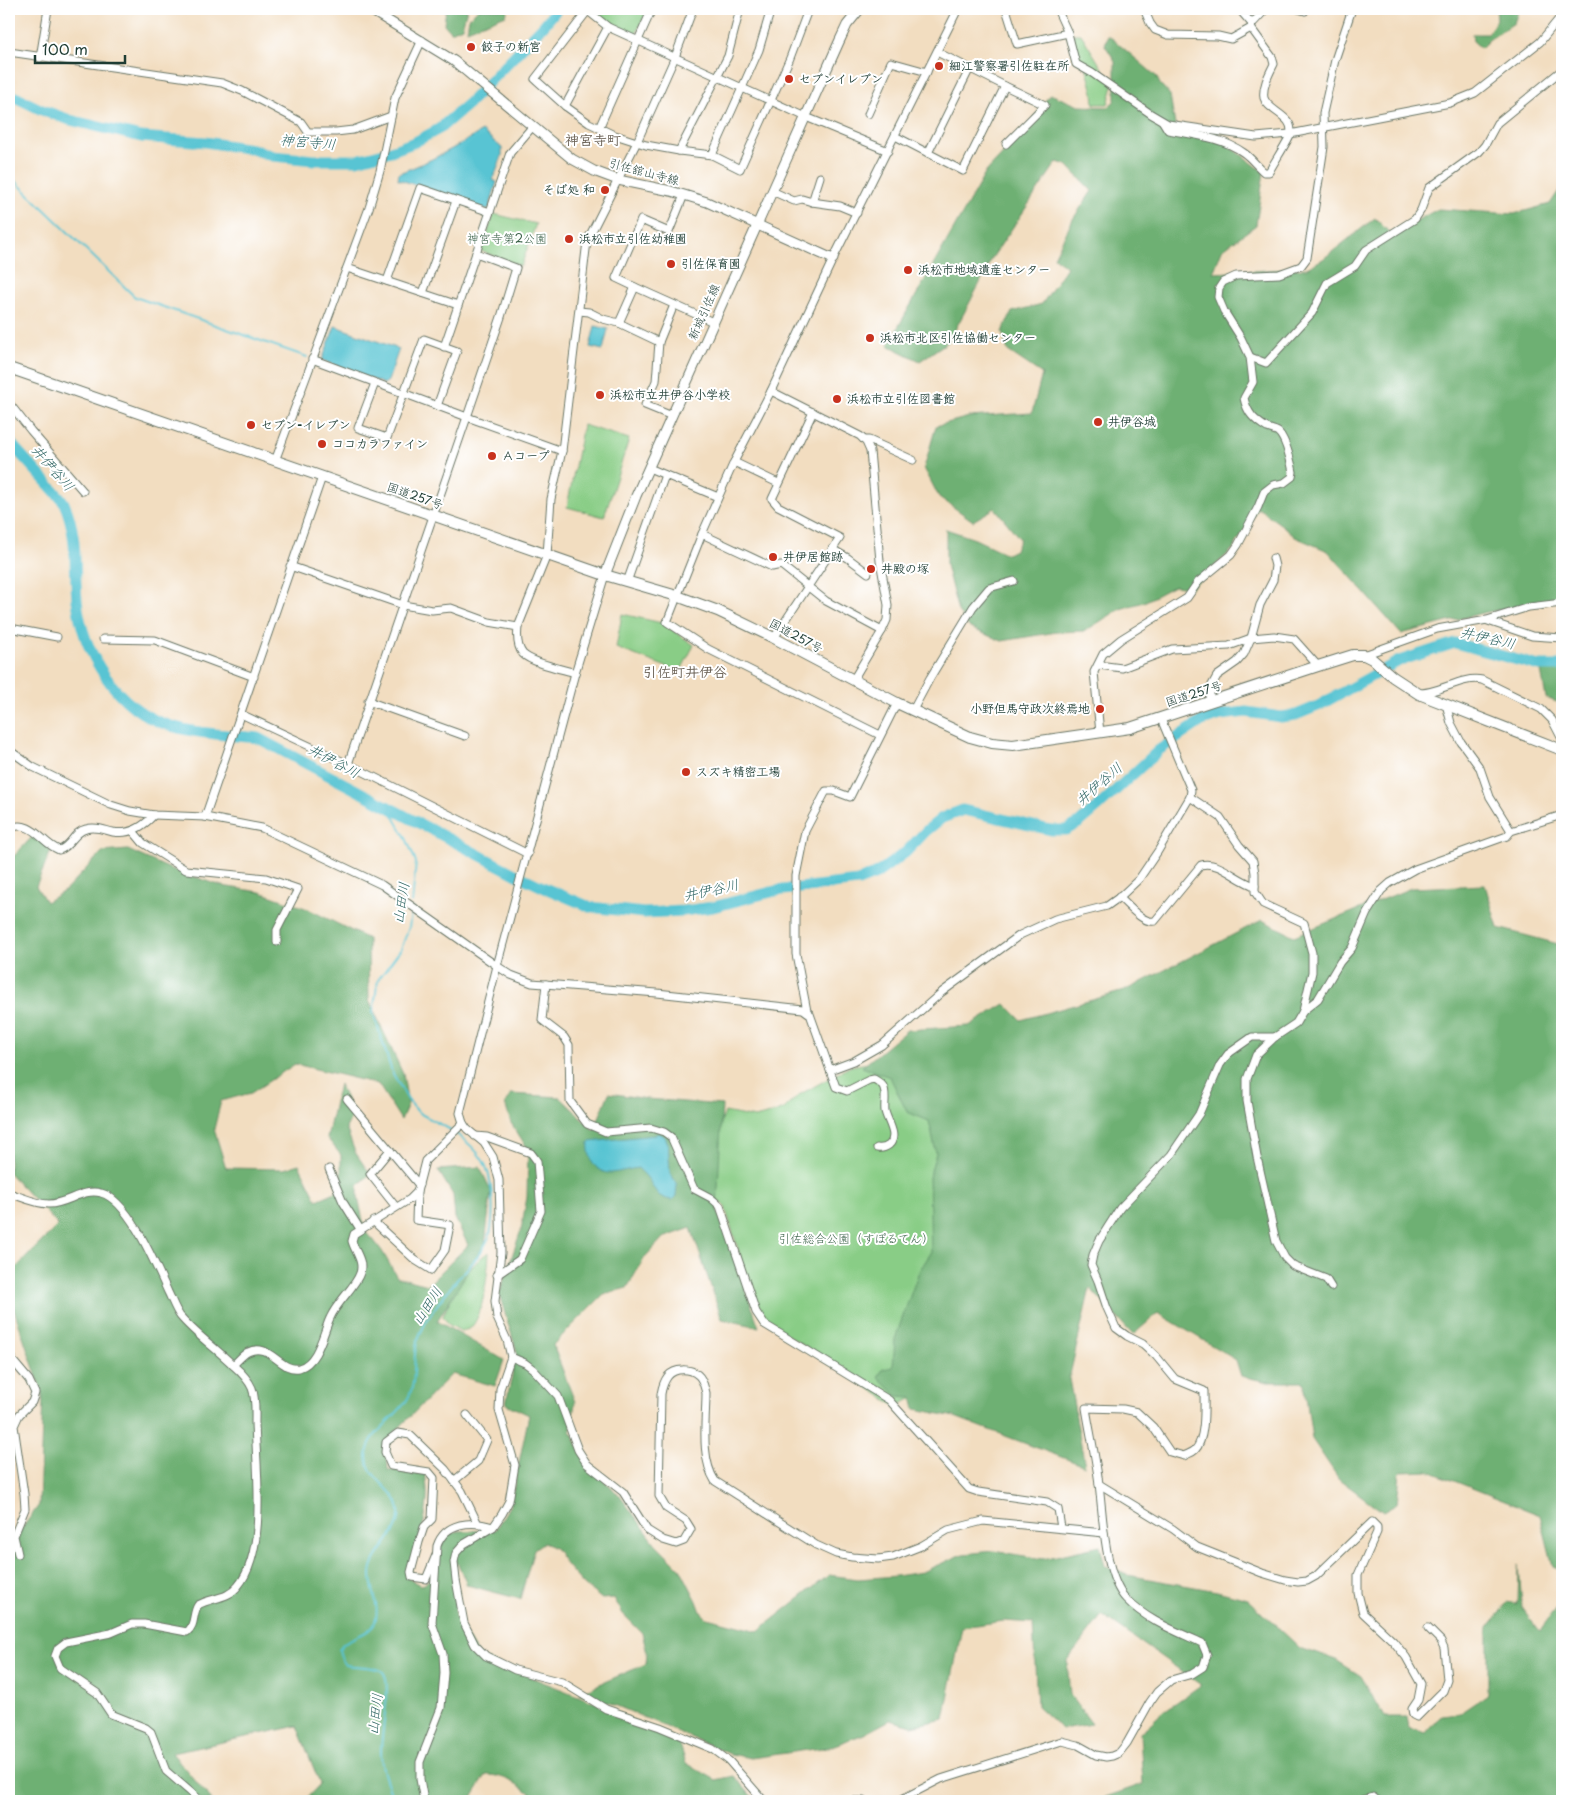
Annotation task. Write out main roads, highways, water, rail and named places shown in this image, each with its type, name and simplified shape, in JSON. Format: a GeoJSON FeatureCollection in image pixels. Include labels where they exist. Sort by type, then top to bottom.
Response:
{"type":"FeatureCollection","features":[{"type":"Feature","properties":{"kind":"highway","name":"国道257号"},"geometry":{"type":"LineString","coordinates":[[9,368],[605,575],[677,596],[718,611],[912,710],[970,737],[992,743],[1013,744],[1130,728],[1352,655],[1368,657],[1418,694],[1562,750]]}},
{"type":"Feature","properties":{"kind":"main road","name":"引佐舘山寺線"},"geometry":{"type":"LineString","coordinates":[[369,9],[442,52],[572,159],[594,171],[618,180],[684,195],[715,205],[833,259]]}},
{"type":"Feature","properties":{"kind":"main road","name":"新城引佐線"},"geometry":{"type":"LineString","coordinates":[[605,575],[649,468],[757,224],[847,25],[860,9]]}},
{"type":"Feature","properties":{"kind":"water"},"geometry":{"type":"Polygon","coordinates":[[[482,131],[502,148],[502,156],[493,180],[497,182],[489,209],[398,179],[399,173],[442,154],[482,131]]]}},
{"type":"Feature","properties":{"kind":"water"},"geometry":{"type":"Polygon","coordinates":[[[335,326],[399,349],[388,381],[384,384],[322,360],[335,326]]]}},
{"type":"Feature","properties":{"kind":"water"},"geometry":{"type":"Polygon","coordinates":[[[595,326],[608,329],[603,350],[590,347],[595,326]]]}},
{"type":"Feature","properties":{"kind":"water"},"geometry":{"type":"Polygon","coordinates":[[[658,1133],[665,1137],[668,1143],[670,1172],[677,1185],[676,1196],[672,1200],[663,1198],[638,1168],[605,1173],[596,1167],[589,1153],[589,1142],[655,1135],[658,1133]]]}},
{"type":"Feature","properties":{"kind":"waterway","name":"神宮寺川"},"geometry":{"type":"LineString","coordinates":[[9,94],[42,110],[70,120],[141,137],[205,142],[252,149],[273,156],[314,160],[357,160],[415,142],[439,129],[469,103],[557,9]]}},
{"type":"Feature","properties":{"kind":"waterway"},"geometry":{"type":"LineString","coordinates":[[9,175],[135,297],[307,357]]}},
{"type":"Feature","properties":{"kind":"waterway","name":"井伊谷川"},"geometry":{"type":"LineString","coordinates":[[9,441],[64,503],[72,527],[77,600],[86,639],[94,658],[105,676],[133,706],[149,717],[179,728],[212,734],[258,738],[515,874],[590,907],[644,913],[683,911],[713,907],[775,891],[858,881],[876,874],[906,852],[926,831],[942,818],[963,810],[1051,830],[1066,830],[1079,823],[1100,805],[1159,750],[1202,721],[1221,715],[1246,712],[1281,717],[1296,715],[1318,706],[1399,661],[1455,643],[1539,666],[1562,666]]}},
{"type":"Feature","properties":{"kind":"waterway","name":"山田川"},"geometry":{"type":"LineString","coordinates":[[389,808],[406,838],[416,862],[412,903]]}},
{"type":"Feature","properties":{"kind":"waterway","name":"山田川"},"geometry":{"type":"LineString","coordinates":[[412,908],[409,927],[401,949],[378,980],[373,1012],[392,1072],[408,1100],[419,1113],[451,1130]]}},
{"type":"Feature","properties":{"kind":"waterway","name":"山田川"},"geometry":{"type":"LineString","coordinates":[[395,1801],[385,1778],[381,1759],[386,1678],[380,1670],[346,1665],[342,1660],[339,1650],[345,1642],[368,1631],[375,1621],[377,1608],[371,1581],[372,1566],[399,1520],[397,1502],[373,1474],[369,1466],[367,1457],[369,1446],[375,1435],[403,1406],[411,1392],[415,1350],[427,1320],[445,1294],[479,1254],[490,1231],[492,1193],[486,1166],[473,1148],[455,1133]]}},
{"type":"Feature","properties":{"kind":"place","name":"餃子の新宮"},"geometry":{"type":"Point","coordinates":[471,47]}},
{"type":"Feature","properties":{"kind":"place","name":"細江警察署引佐駐在所"},"geometry":{"type":"Point","coordinates":[939,66]}},
{"type":"Feature","properties":{"kind":"place","name":"セブンイレブン"},"geometry":{"type":"Point","coordinates":[789,79]}},
{"type":"Feature","properties":{"kind":"place","name":"そば処 和"},"geometry":{"type":"Point","coordinates":[605,190]}},
{"type":"Feature","properties":{"kind":"place","name":"浜松市立引佐幼稚園"},"geometry":{"type":"Point","coordinates":[569,239]}},
{"type":"Feature","properties":{"kind":"place","name":"引佐保育園"},"geometry":{"type":"Point","coordinates":[671,264]}},
{"type":"Feature","properties":{"kind":"place","name":"浜松市地域遺産センター"},"geometry":{"type":"Point","coordinates":[908,270]}},
{"type":"Feature","properties":{"kind":"place","name":"浜松市北区引佐協働センター"},"geometry":{"type":"Point","coordinates":[870,338]}},
{"type":"Feature","properties":{"kind":"place","name":"浜松市立井伊谷小学校"},"geometry":{"type":"Point","coordinates":[600,395]}},
{"type":"Feature","properties":{"kind":"place","name":"浜松市立引佐図書館"},"geometry":{"type":"Point","coordinates":[837,399]}},
{"type":"Feature","properties":{"kind":"place","name":"井伊谷城"},"geometry":{"type":"Point","coordinates":[1098,422]}},
{"type":"Feature","properties":{"kind":"place","name":"セブン-イレブン"},"geometry":{"type":"Point","coordinates":[251,425]}},
{"type":"Feature","properties":{"kind":"place","name":"ココカラファイン"},"geometry":{"type":"Point","coordinates":[322,444]}},
{"type":"Feature","properties":{"kind":"place","name":"Ａコープ"},"geometry":{"type":"Point","coordinates":[492,456]}},
{"type":"Feature","properties":{"kind":"place","name":"井伊居館跡"},"geometry":{"type":"Point","coordinates":[773,557]}},
{"type":"Feature","properties":{"kind":"place","name":"井殿の塚"},"geometry":{"type":"Point","coordinates":[871,569]}},
{"type":"Feature","properties":{"kind":"place","name":"小野但馬守政次終焉地"},"geometry":{"type":"Point","coordinates":[1100,709]}},
{"type":"Feature","properties":{"kind":"place","name":"スズキ精密工場"},"geometry":{"type":"Point","coordinates":[686,772]}},
{"type":"Feature","properties":{"kind":"district","name":"神宮寺町"},"geometry":{"type":"Point","coordinates":[593,140]}},
{"type":"Feature","properties":{"kind":"district","name":"引佐町井伊谷"},"geometry":{"type":"Point","coordinates":[685,672]}},
{"type":"Feature","properties":{"kind":"park label","name":"神宮寺第2公園"},"geometry":{"type":"Point","coordinates":[507,239]}},
{"type":"Feature","properties":{"kind":"park label","name":"引佐総合公園（すぽるてん）"},"geometry":{"type":"Point","coordinates":[856,1239]}}]}
